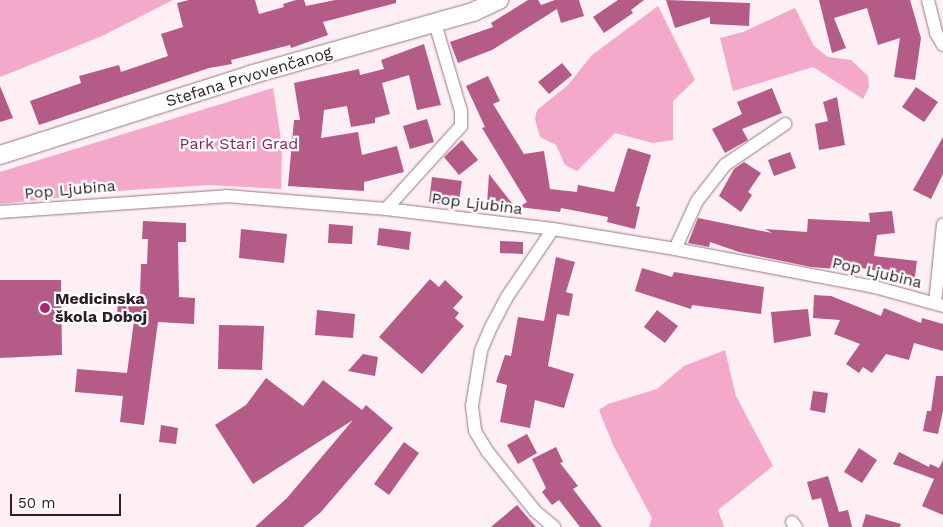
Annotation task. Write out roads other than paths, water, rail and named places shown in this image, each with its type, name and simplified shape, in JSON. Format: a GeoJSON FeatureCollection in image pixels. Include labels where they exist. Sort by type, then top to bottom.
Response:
{"type":"FeatureCollection","features":[{"type":"Feature","properties":{"kind":"street","name":"Stefana Prvovenčanog"},"geometry":{"type":"LineString","coordinates":[[0,155],[260,72],[473,12],[499,0]]}},
{"type":"Feature","properties":{"kind":"street"},"geometry":{"type":"LineString","coordinates":[[928,0],[936,33],[943,45]]}},
{"type":"Feature","properties":{"kind":"street"},"geometry":{"type":"LineString","coordinates":[[386,209],[461,126],[461,111],[435,22]]}},
{"type":"Feature","properties":{"kind":"street"},"geometry":{"type":"LineString","coordinates":[[674,249],[697,201],[725,165],[785,124]]}},
{"type":"Feature","properties":{"kind":"street","name":"Pop Ljubina"},"geometry":{"type":"LineString","coordinates":[[0,212],[226,196],[386,209],[553,229],[674,249],[866,286],[939,305]]}},
{"type":"Feature","properties":{"kind":"street"},"geometry":{"type":"LineString","coordinates":[[939,305],[943,224]]}},
{"type":"Feature","properties":{"kind":"street"},"geometry":{"type":"LineString","coordinates":[[553,229],[507,297],[491,327],[481,351],[472,406],[475,431],[487,451],[529,504],[554,527]]}},
{"type":"Feature","properties":{"kind":"place","name":"Medicinska škola Doboj"},"geometry":{"type":"Point","coordinates":[45,308]}},
{"type":"Feature","properties":{"kind":"park label","name":"Park Stari Grad"},"geometry":{"type":"Point","coordinates":[239,144]}}]}
